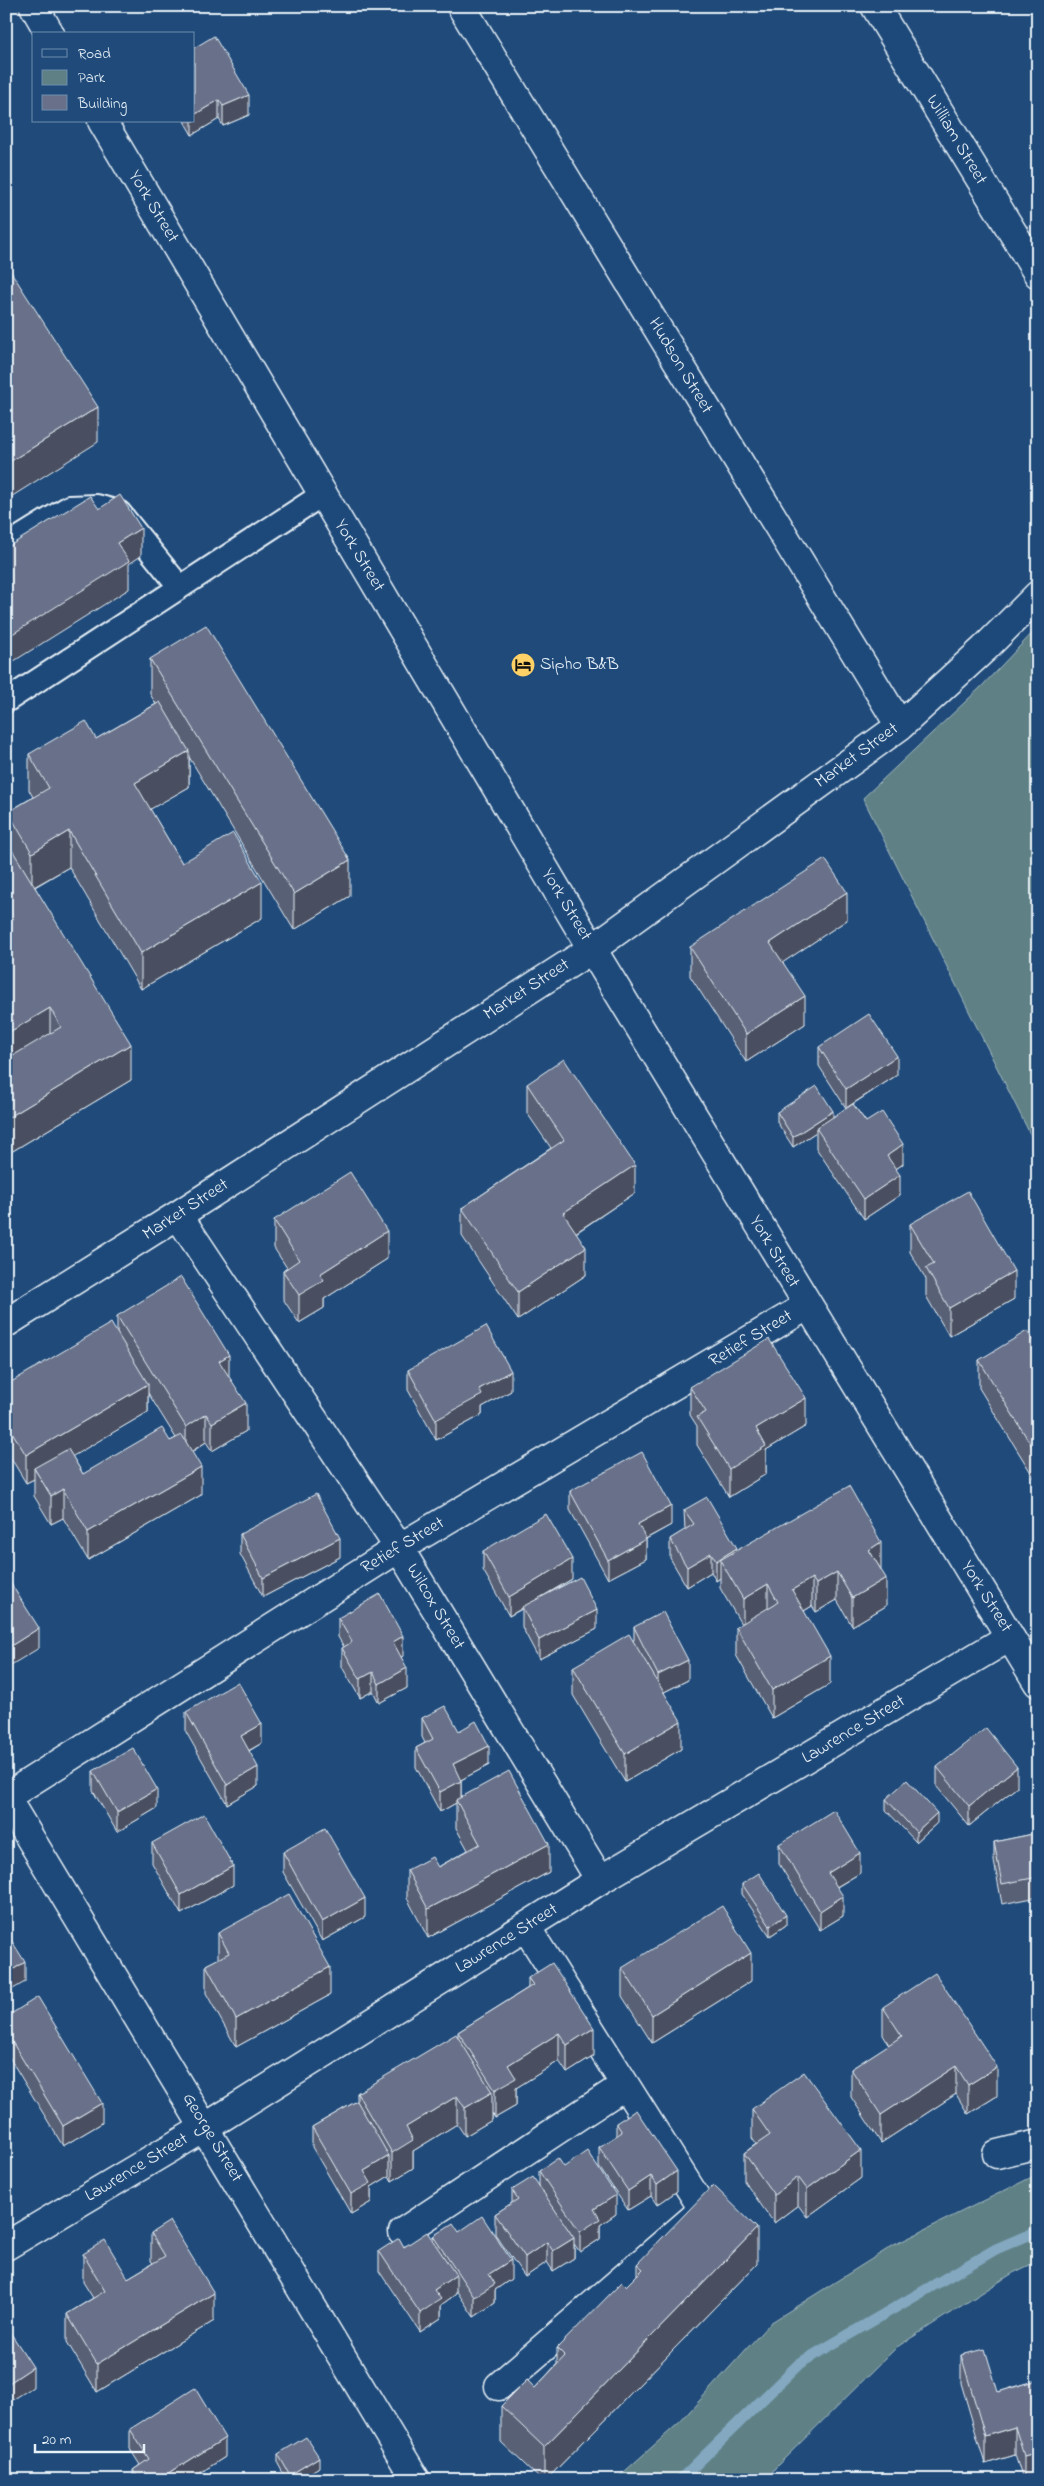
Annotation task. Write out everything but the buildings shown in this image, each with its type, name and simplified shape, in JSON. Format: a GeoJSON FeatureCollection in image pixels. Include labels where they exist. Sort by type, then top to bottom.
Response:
{"type":"FeatureCollection","features":[{"type":"Feature","properties":{"kind":"street"},"geometry":{"type":"LineString","coordinates":[[34,6],[49,32]]}},
{"type":"Feature","properties":{"kind":"street","name":"Hudson Street"},"geometry":{"type":"LineString","coordinates":[[461,6],[900,726]]}},
{"type":"Feature","properties":{"kind":"street","name":"William Street"},"geometry":{"type":"LineString","coordinates":[[875,6],[1038,274]]}},
{"type":"Feature","properties":{"kind":"street","name":"York Street"},"geometry":{"type":"LineString","coordinates":[[103,122],[592,949],[807,1306],[1038,1683]]}},
{"type":"Feature","properties":{"kind":"street","name":"Market Street"},"geometry":{"type":"LineString","coordinates":[[6,1323],[592,949],[900,726],[984,649],[1038,595]]}},
{"type":"Feature","properties":{"kind":"street","name":"Wilcox Street"},"geometry":{"type":"LineString","coordinates":[[178,1215],[399,1548],[600,1880]]}},
{"type":"Feature","properties":{"kind":"street","name":"Retief Street"},"geometry":{"type":"LineString","coordinates":[[6,1798],[399,1548],[807,1306]]}},
{"type":"Feature","properties":{"kind":"street","name":"Lawrence Street"},"geometry":{"type":"LineString","coordinates":[[7,2244],[206,2127],[600,1880],[1010,1637]]}},
{"type":"Feature","properties":{"kind":"street","name":"George Street"},"geometry":{"type":"LineString","coordinates":[[6,1798],[206,2127],[411,2478]]}},
{"type":"Feature","properties":{"kind":"street"},"geometry":{"type":"LineString","coordinates":[[499,2386],[697,2215],[699,2208],[698,2201],[526,1927]]}},
{"type":"Feature","properties":{"kind":"street"},"geometry":{"type":"LineString","coordinates":[[404,2232],[626,2085]]}},
{"type":"Feature","properties":{"kind":"street"},"geometry":{"type":"LineString","coordinates":[[997,2154],[1038,2144]]}},
{"type":"Feature","properties":{"kind":"lane"},"geometry":{"type":"LineString","coordinates":[[6,701],[179,586],[323,494]]}},
{"type":"Feature","properties":{"kind":"lane"},"geometry":{"type":"LineString","coordinates":[[6,546],[69,507],[97,506],[119,512],[179,586]]}},
{"type":"Feature","properties":{"kind":"green space"},"geometry":{"type":"Polygon","coordinates":[[[1038,627],[1038,1150],[863,798],[981,687],[1038,627]]]}},
{"type":"Feature","properties":{"kind":"green space"},"geometry":{"type":"Polygon","coordinates":[[[1038,2174],[1038,2261],[1013,2273],[897,2347],[775,2468],[768,2480],[615,2480],[680,2422],[770,2323],[894,2245],[1038,2174]]]}},
{"type":"Feature","properties":{"kind":"waterway"},"geometry":{"type":"LineString","coordinates":[[680,2480],[800,2363],[996,2249],[1038,2231]]}},
{"type":"Feature","properties":{"kind":"place","name":"Sipho B&B"},"geometry":{"type":"Point","coordinates":[523,665]}}]}
